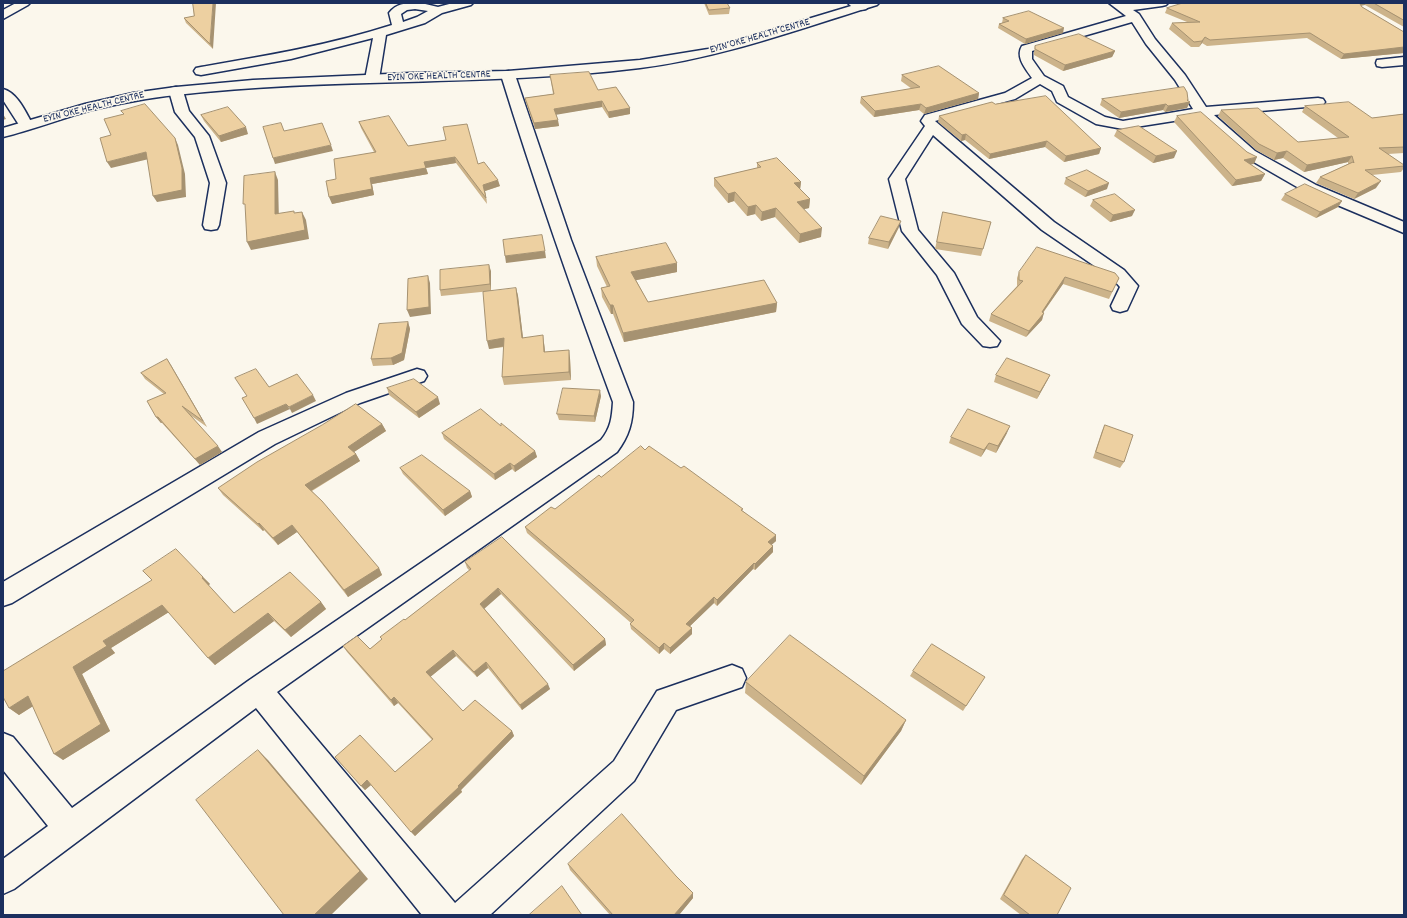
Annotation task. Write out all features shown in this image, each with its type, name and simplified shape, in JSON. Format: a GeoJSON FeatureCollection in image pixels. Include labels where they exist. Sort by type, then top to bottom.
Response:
{"type":"FeatureCollection","features":[{"type":"Feature","properties":{"kind":"street"},"geometry":{"type":"LineString","coordinates":[[3,15],[24,3]]}},
{"type":"Feature","properties":{"kind":"street"},"geometry":{"type":"LineString","coordinates":[[201,71],[291,55],[380,33],[421,20],[438,10],[467,3]]}},
{"type":"Feature","properties":{"kind":"street"},"geometry":{"type":"LineString","coordinates":[[1049,97],[1058,89],[1039,79],[1026,58],[1026,50],[1125,9],[1162,3]]}},
{"type":"Feature","properties":{"kind":"street","name":"EYIN OKE HEALTH CENTRE"},"geometry":{"type":"LineString","coordinates":[[3,132],[133,96],[176,91],[253,84],[508,75],[640,64],[710,52],[863,4]]}},
{"type":"Feature","properties":{"kind":"street"},"geometry":{"type":"LineString","coordinates":[[399,28],[395,13],[398,10],[414,6],[438,10]]}},
{"type":"Feature","properties":{"kind":"street"},"geometry":{"type":"LineString","coordinates":[[1125,9],[1180,78],[1202,112],[1250,154],[1310,188],[1400,224]]}},
{"type":"Feature","properties":{"kind":"street"},"geometry":{"type":"LineString","coordinates":[[372,79],[380,33]]}},
{"type":"Feature","properties":{"kind":"street"},"geometry":{"type":"LineString","coordinates":[[1382,63],[1404,61]]}},
{"type":"Feature","properties":{"kind":"street"},"geometry":{"type":"LineString","coordinates":[[3,878],[258,690],[542,494],[609,446],[619,435],[622,420],[622,402],[547,196],[508,75]]}},
{"type":"Feature","properties":{"kind":"street"},"geometry":{"type":"LineString","coordinates":[[1039,79],[1010,96],[930,118],[928,121],[1048,226],[1118,274],[1129,286],[1120,306]]}},
{"type":"Feature","properties":{"kind":"street"},"geometry":{"type":"LineString","coordinates":[[176,91],[182,112],[202,136],[218,183],[211,225]]}},
{"type":"Feature","properties":{"kind":"street"},"geometry":{"type":"LineString","coordinates":[[3,93],[10,100],[26,125]]}},
{"type":"Feature","properties":{"kind":"street"},"geometry":{"type":"LineString","coordinates":[[1010,96],[1049,97],[1101,121],[1123,125],[1202,112],[1318,102]]}},
{"type":"Feature","properties":{"kind":"street"},"geometry":{"type":"LineString","coordinates":[[932,126],[896,179],[904,214],[910,231],[944,273],[969,320],[990,341]]}},
{"type":"Feature","properties":{"kind":"street"},"geometry":{"type":"LineString","coordinates":[[3,595],[267,438],[353,398],[417,376]]}},
{"type":"Feature","properties":{"kind":"street"},"geometry":{"type":"LineString","coordinates":[[466,915],[624,771],[667,700],[732,678]]}},
{"type":"Feature","properties":{"kind":"street"},"geometry":{"type":"LineString","coordinates":[[258,690],[443,915]]}},
{"type":"Feature","properties":{"kind":"street"},"geometry":{"type":"LineString","coordinates":[[3,747],[69,828]]}},
{"type":"Feature","properties":{"kind":"building"},"geometry":{"type":"Polygon","coordinates":[[[193,3],[213,3],[210,44],[184,18],[194,16],[193,3]]]}},
{"type":"Feature","properties":{"kind":"building"},"geometry":{"type":"Polygon","coordinates":[[[706,3],[727,3],[730,8],[709,10],[706,3]]]}},
{"type":"Feature","properties":{"kind":"building"},"geometry":{"type":"Polygon","coordinates":[[[1183,3],[1360,3],[1362,7],[1404,32],[1404,47],[1344,54],[1310,33],[1210,40],[1205,37],[1202,41],[1194,42],[1172,23],[1200,22],[1167,8],[1183,3]]]}},
{"type":"Feature","properties":{"kind":"building"},"geometry":{"type":"Polygon","coordinates":[[[1374,3],[1404,3],[1404,20],[1374,3]]]}},
{"type":"Feature","properties":{"kind":"building"},"geometry":{"type":"Polygon","coordinates":[[[1029,11],[1064,28],[1026,39],[999,24],[1009,21],[1003,18],[1029,11]]]}},
{"type":"Feature","properties":{"kind":"building"},"geometry":{"type":"Polygon","coordinates":[[[1079,34],[1115,51],[1065,65],[1035,49],[1035,46],[1079,34]]]}},
{"type":"Feature","properties":{"kind":"building"},"geometry":{"type":"Polygon","coordinates":[[[939,66],[979,93],[926,108],[921,104],[875,111],[861,97],[920,87],[902,75],[939,66]]]}},
{"type":"Feature","properties":{"kind":"building"},"geometry":{"type":"Polygon","coordinates":[[[589,72],[598,90],[616,87],[630,108],[608,112],[602,101],[554,109],[558,120],[534,123],[525,98],[554,94],[550,75],[589,72]]]}},
{"type":"Feature","properties":{"kind":"building"},"geometry":{"type":"Polygon","coordinates":[[[1184,87],[1187,92],[1187,100],[1190,102],[1168,106],[1166,104],[1121,112],[1102,99],[1184,87]]]}},
{"type":"Feature","properties":{"kind":"building"},"geometry":{"type":"Polygon","coordinates":[[[1046,96],[1101,148],[1066,156],[1047,141],[990,154],[966,134],[962,135],[939,116],[992,102],[995,104],[1046,96]]]}},
{"type":"Feature","properties":{"kind":"building"},"geometry":{"type":"Polygon","coordinates":[[[1349,102],[1372,118],[1404,114],[1404,147],[1379,148],[1404,166],[1365,170],[1381,181],[1358,193],[1320,177],[1353,162],[1354,163],[1352,156],[1307,165],[1287,151],[1277,153],[1259,144],[1221,110],[1258,108],[1298,142],[1349,137],[1305,106],[1349,102]]]}},
{"type":"Feature","properties":{"kind":"building"},"geometry":{"type":"Polygon","coordinates":[[[145,104],[175,138],[182,168],[182,190],[153,196],[146,152],[107,162],[100,138],[111,135],[104,119],[124,114],[121,111],[145,104]]]}},
{"type":"Feature","properties":{"kind":"building"},"geometry":{"type":"Polygon","coordinates":[[[228,107],[246,127],[219,136],[201,115],[228,107]]]}},
{"type":"Feature","properties":{"kind":"building"},"geometry":{"type":"Polygon","coordinates":[[[1201,112],[1247,152],[1257,157],[1244,160],[1265,174],[1236,180],[1177,116],[1201,112]]]}},
{"type":"Feature","properties":{"kind":"building"},"geometry":{"type":"Polygon","coordinates":[[[389,116],[408,146],[446,140],[443,127],[467,124],[478,164],[484,162],[498,180],[483,185],[486,198],[455,157],[424,162],[426,168],[370,178],[372,189],[329,197],[326,181],[336,179],[334,159],[376,152],[359,122],[389,116]]]}},
{"type":"Feature","properties":{"kind":"building"},"geometry":{"type":"Polygon","coordinates":[[[281,123],[284,131],[322,123],[331,145],[273,158],[263,127],[281,123]]]}},
{"type":"Feature","properties":{"kind":"building"},"geometry":{"type":"Polygon","coordinates":[[[1139,126],[1177,151],[1156,156],[1117,130],[1139,126]]]}},
{"type":"Feature","properties":{"kind":"building"},"geometry":{"type":"Polygon","coordinates":[[[777,158],[801,182],[794,183],[810,199],[797,202],[822,228],[800,234],[776,208],[762,212],[756,205],[748,207],[735,192],[728,194],[714,178],[761,167],[757,163],[777,158]]]}},
{"type":"Feature","properties":{"kind":"building"},"geometry":{"type":"Polygon","coordinates":[[[1087,170],[1109,183],[1088,191],[1066,178],[1087,170]]]}},
{"type":"Feature","properties":{"kind":"building"},"geometry":{"type":"Polygon","coordinates":[[[275,172],[275,214],[294,211],[294,213],[302,212],[305,230],[247,242],[245,204],[243,204],[244,176],[275,172]]]}},
{"type":"Feature","properties":{"kind":"building"},"geometry":{"type":"Polygon","coordinates":[[[1305,184],[1342,201],[1320,212],[1285,194],[1305,184]]]}},
{"type":"Feature","properties":{"kind":"building"},"geometry":{"type":"Polygon","coordinates":[[[1115,194],[1135,210],[1113,215],[1093,200],[1115,194]]]}},
{"type":"Feature","properties":{"kind":"building"},"geometry":{"type":"Polygon","coordinates":[[[943,212],[991,222],[983,249],[937,242],[943,212]]]}},
{"type":"Feature","properties":{"kind":"building"},"geometry":{"type":"Polygon","coordinates":[[[881,216],[901,221],[889,242],[869,238],[881,216]]]}},
{"type":"Feature","properties":{"kind":"building"},"geometry":{"type":"Polygon","coordinates":[[[542,235],[545,251],[505,256],[503,240],[542,235]]]}},
{"type":"Feature","properties":{"kind":"building"},"geometry":{"type":"Polygon","coordinates":[[[666,243],[677,263],[631,272],[648,302],[764,280],[777,303],[623,333],[613,305],[610,305],[601,288],[610,286],[596,257],[666,243]]]}},
{"type":"Feature","properties":{"kind":"building"},"geometry":{"type":"Polygon","coordinates":[[[1037,247],[1115,273],[1119,278],[1112,292],[1065,277],[1042,312],[1044,313],[1029,331],[991,314],[1023,281],[1019,280],[1019,272],[1037,247]]]}},
{"type":"Feature","properties":{"kind":"building"},"geometry":{"type":"Polygon","coordinates":[[[489,265],[490,284],[440,290],[440,270],[489,265]]]}},
{"type":"Feature","properties":{"kind":"building"},"geometry":{"type":"Polygon","coordinates":[[[428,276],[429,307],[407,310],[408,279],[428,276]]]}},
{"type":"Feature","properties":{"kind":"building"},"geometry":{"type":"Polygon","coordinates":[[[516,288],[522,338],[543,335],[544,352],[569,350],[569,372],[502,377],[504,338],[487,341],[483,292],[516,288]]]}},
{"type":"Feature","properties":{"kind":"building"},"geometry":{"type":"Polygon","coordinates":[[[408,322],[402,353],[391,358],[371,359],[379,324],[408,322]]]}},
{"type":"Feature","properties":{"kind":"building"},"geometry":{"type":"Polygon","coordinates":[[[1007,358],[1050,375],[1040,392],[996,375],[1007,358]]]}},
{"type":"Feature","properties":{"kind":"building"},"geometry":{"type":"Polygon","coordinates":[[[167,359],[203,421],[182,406],[218,446],[195,459],[158,417],[156,417],[147,401],[166,393],[141,373],[167,359]]]}},
{"type":"Feature","properties":{"kind":"building"},"geometry":{"type":"Polygon","coordinates":[[[256,369],[269,387],[297,374],[313,395],[289,407],[286,404],[254,418],[242,398],[247,396],[235,378],[256,369]]]}},
{"type":"Feature","properties":{"kind":"building"},"geometry":{"type":"Polygon","coordinates":[[[414,379],[438,397],[416,412],[387,388],[414,379]]]}},
{"type":"Feature","properties":{"kind":"building"},"geometry":{"type":"Polygon","coordinates":[[[563,388],[600,390],[594,416],[557,414],[563,388]]]}},
{"type":"Feature","properties":{"kind":"building"},"geometry":{"type":"Polygon","coordinates":[[[356,404],[382,424],[348,447],[356,454],[305,485],[322,501],[379,568],[344,590],[292,525],[273,538],[259,523],[258,524],[218,488],[257,462],[356,404]]]}},
{"type":"Feature","properties":{"kind":"building"},"geometry":{"type":"Polygon","coordinates":[[[481,409],[501,426],[501,423],[535,451],[514,466],[510,463],[494,474],[442,433],[481,409]]]}},
{"type":"Feature","properties":{"kind":"building"},"geometry":{"type":"Polygon","coordinates":[[[968,409],[1010,426],[998,446],[989,443],[984,450],[951,437],[968,409]]]}},
{"type":"Feature","properties":{"kind":"building"},"geometry":{"type":"Polygon","coordinates":[[[1105,425],[1133,435],[1124,462],[1096,452],[1105,425]]]}},
{"type":"Feature","properties":{"kind":"building"},"geometry":{"type":"Polygon","coordinates":[[[641,446],[645,450],[649,446],[681,468],[684,466],[776,535],[768,542],[773,546],[717,600],[714,597],[686,624],[692,628],[670,648],[664,643],[659,648],[630,624],[634,620],[525,527],[551,507],[555,509],[599,475],[601,477],[641,446]]]}},
{"type":"Feature","properties":{"kind":"building"},"geometry":{"type":"Polygon","coordinates":[[[422,455],[470,491],[443,510],[400,468],[422,455]]]}},
{"type":"Feature","properties":{"kind":"building"},"geometry":{"type":"Polygon","coordinates":[[[502,537],[605,639],[573,665],[498,588],[480,604],[548,684],[520,705],[486,662],[474,672],[453,650],[426,672],[463,711],[475,700],[512,731],[458,786],[459,787],[411,832],[367,780],[361,786],[335,757],[360,735],[395,772],[433,739],[394,697],[391,700],[343,646],[357,636],[370,649],[382,639],[380,637],[404,619],[405,620],[471,569],[465,562],[502,537]]]}},
{"type":"Feature","properties":{"kind":"building"},"geometry":{"type":"Polygon","coordinates":[[[176,549],[203,577],[202,578],[234,613],[290,572],[321,602],[285,630],[268,613],[208,658],[162,605],[103,641],[107,646],[73,667],[101,724],[54,754],[28,696],[9,708],[3,697],[3,671],[152,580],[143,571],[176,549]]]}},
{"type":"Feature","properties":{"kind":"building"},"geometry":{"type":"Polygon","coordinates":[[[790,635],[906,720],[864,776],[746,682],[790,635]]]}},
{"type":"Feature","properties":{"kind":"building"},"geometry":{"type":"Polygon","coordinates":[[[932,644],[985,677],[966,706],[913,671],[932,644]]]}},
{"type":"Feature","properties":{"kind":"building"},"geometry":{"type":"Polygon","coordinates":[[[258,750],[360,871],[314,915],[284,915],[196,800],[258,750]]]}},
{"type":"Feature","properties":{"kind":"building"},"geometry":{"type":"Polygon","coordinates":[[[622,814],[676,876],[693,893],[674,915],[613,915],[568,864],[622,814]]]}},
{"type":"Feature","properties":{"kind":"building"},"geometry":{"type":"Polygon","coordinates":[[[1026,855],[1071,888],[1057,915],[1030,915],[1004,895],[1026,855]]]}},
{"type":"Feature","properties":{"kind":"building"},"geometry":{"type":"Polygon","coordinates":[[[562,886],[582,915],[529,915],[562,886]]]}}]}
